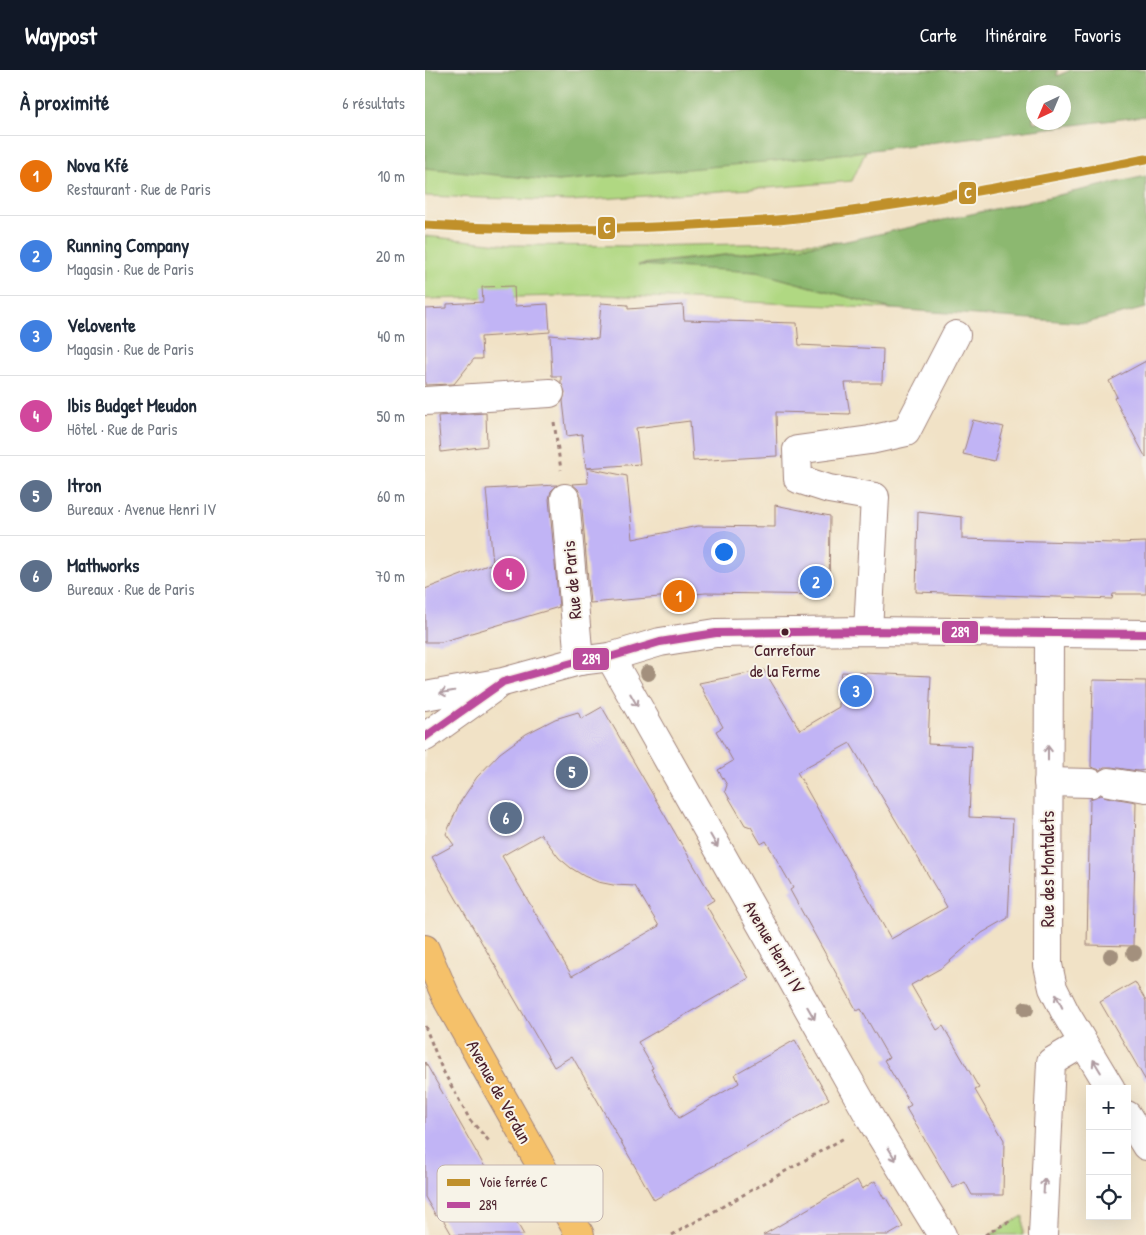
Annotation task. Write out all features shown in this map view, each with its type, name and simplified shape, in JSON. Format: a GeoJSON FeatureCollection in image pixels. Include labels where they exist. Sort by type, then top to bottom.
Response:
{"type":"FeatureCollection","features":[{"type":"Feature","properties":{"kind":"main road","name":"Avenue de Verdun"},"geometry":{"type":"LineString","coordinates":[[425,949],[448,1001]]}},
{"type":"Feature","properties":{"kind":"main road","name":"Avenue de Verdun"},"geometry":{"type":"LineString","coordinates":[[425,968],[448,1001],[541,1165]]}},
{"type":"Feature","properties":{"kind":"main road","name":"Avenue de Verdun"},"geometry":{"type":"LineString","coordinates":[[573,1222],[580,1235]]}},
{"type":"Feature","properties":{"kind":"street"},"geometry":{"type":"LineString","coordinates":[[868,631],[875,497],[829,489],[798,479],[797,450],[870,440],[906,432],[956,335]]}},
{"type":"Feature","properties":{"kind":"street"},"geometry":{"type":"LineString","coordinates":[[425,401],[551,393]]}},
{"type":"Feature","properties":{"kind":"street","name":"Rue de Paris"},"geometry":{"type":"LineString","coordinates":[[565,498],[579,661]]}},
{"type":"Feature","properties":{"kind":"street"},"geometry":{"type":"LineString","coordinates":[[425,696],[503,682],[579,661],[610,657],[660,642],[716,633],[868,631],[1146,634]]}},
{"type":"Feature","properties":{"kind":"street","name":"Rue des Montalets"},"geometry":{"type":"LineString","coordinates":[[1049,633],[1048,966],[1053,988],[1065,1014],[1109,1085]]}},
{"type":"Feature","properties":{"kind":"street","name":"Avenue Henri IV"},"geometry":{"type":"LineString","coordinates":[[610,657],[873,1123],[942,1235]]}},
{"type":"Feature","properties":{"kind":"street"},"geometry":{"type":"LineString","coordinates":[[425,737],[503,682]]}},
{"type":"Feature","properties":{"kind":"street"},"geometry":{"type":"LineString","coordinates":[[1048,782],[1100,782],[1146,788]]}},
{"type":"Feature","properties":{"kind":"street"},"geometry":{"type":"LineString","coordinates":[[1043,1235],[1051,1062],[1083,1043]]}},
{"type":"Feature","properties":{"kind":"street"},"geometry":{"type":"LineString","coordinates":[[1131,1122],[1146,1146]]}},
{"type":"Feature","properties":{"kind":"path"},"geometry":{"type":"LineString","coordinates":[[551,393],[565,498]]}},
{"type":"Feature","properties":{"kind":"path","name":"Avenue de Verdun"},"geometry":{"type":"LineString","coordinates":[[425,1026],[442,1069],[470,1120],[493,1144]]}},
{"type":"Feature","properties":{"kind":"path"},"geometry":{"type":"LineString","coordinates":[[672,1235],[819,1152]]}},
{"type":"Feature","properties":{"kind":"green space"},"geometry":{"type":"Polygon","coordinates":[[[425,70],[1057,70],[1057,76],[1071,70],[1146,70],[1146,116],[1071,125],[1071,85],[1026,85],[1026,130],[1033,130],[807,158],[558,181],[425,168],[425,70]]]}},
{"type":"Feature","properties":{"kind":"green space"},"geometry":{"type":"Polygon","coordinates":[[[866,151],[852,181],[570,201],[425,196],[425,167],[558,181],[866,151]]]}},
{"type":"Feature","properties":{"kind":"green space"},"geometry":{"type":"Polygon","coordinates":[[[1146,176],[1146,308],[1086,323],[892,309],[757,272],[638,265],[842,242],[1146,176]]]}},
{"type":"Feature","properties":{"kind":"green space"},"geometry":{"type":"Polygon","coordinates":[[[425,236],[509,245],[639,246],[842,242],[641,264],[757,272],[892,309],[608,295],[425,299],[425,236]]]}},
{"type":"Feature","properties":{"kind":"green space"},"geometry":{"type":"Polygon","coordinates":[[[1023,1216],[1023,1235],[990,1235],[1023,1216]]]}},
{"type":"Feature","properties":{"kind":"building"},"geometry":{"type":"Polygon","coordinates":[[[514,286],[515,306],[548,304],[550,332],[481,337],[482,359],[474,359],[454,384],[425,385],[425,309],[447,308],[447,304],[483,302],[482,287],[514,286]]]}},
{"type":"Feature","properties":{"kind":"building"},"geometry":{"type":"Polygon","coordinates":[[[601,303],[628,305],[628,309],[683,305],[684,320],[797,323],[799,345],[883,349],[882,383],[845,383],[850,414],[776,412],[777,456],[693,461],[690,421],[636,428],[640,464],[586,468],[582,434],[567,436],[563,401],[565,392],[561,383],[561,376],[552,376],[550,335],[598,339],[601,303]]]}},
{"type":"Feature","properties":{"kind":"building"},"geometry":{"type":"Polygon","coordinates":[[[1146,361],[1146,458],[1114,398],[1117,397],[1109,381],[1146,361]]]}},
{"type":"Feature","properties":{"kind":"building"},"geometry":{"type":"Polygon","coordinates":[[[486,413],[487,446],[441,452],[438,416],[486,413]]]}},
{"type":"Feature","properties":{"kind":"building"},"geometry":{"type":"Polygon","coordinates":[[[973,420],[1004,427],[994,461],[963,454],[973,420]]]}},
{"type":"Feature","properties":{"kind":"building"},"geometry":{"type":"Polygon","coordinates":[[[587,468],[627,476],[633,539],[698,526],[775,527],[775,505],[830,516],[829,595],[706,593],[590,603],[581,497],[578,489],[572,484],[588,483],[587,468]]]}},
{"type":"Feature","properties":{"kind":"building"},"geometry":{"type":"Polygon","coordinates":[[[557,485],[551,491],[549,499],[559,607],[441,642],[425,642],[425,589],[493,563],[486,489],[557,485]]]}},
{"type":"Feature","properties":{"kind":"building"},"geometry":{"type":"Polygon","coordinates":[[[918,512],[962,517],[962,539],[1146,542],[1146,594],[1113,594],[1112,599],[916,592],[918,512]]]}},
{"type":"Feature","properties":{"kind":"building"},"geometry":{"type":"Polygon","coordinates":[[[764,670],[800,730],[839,707],[839,686],[842,672],[931,676],[928,744],[972,746],[969,817],[1013,819],[1008,918],[982,933],[943,967],[911,985],[937,1030],[943,1026],[979,1088],[975,1090],[1004,1140],[1003,1195],[972,1195],[965,1182],[953,1188],[906,1108],[911,1105],[884,1060],[889,1058],[861,1009],[857,1011],[790,890],[793,888],[766,841],[761,844],[751,827],[745,825],[725,791],[727,785],[718,770],[733,761],[716,731],[723,727],[699,683],[764,670]],[[850,743],[797,772],[891,939],[947,907],[850,743]]]}},
{"type":"Feature","properties":{"kind":"building"},"geometry":{"type":"Polygon","coordinates":[[[1093,680],[1146,681],[1146,770],[1138,771],[1104,767],[1100,770],[1091,767],[1093,680]]]}},
{"type":"Feature","properties":{"kind":"building"},"geometry":{"type":"Polygon","coordinates":[[[602,707],[714,900],[706,905],[749,978],[638,1042],[679,1118],[739,1083],[735,1074],[795,1040],[829,1099],[654,1200],[572,1056],[554,1067],[432,857],[454,845],[446,834],[459,804],[477,777],[500,753],[526,734],[555,719],[578,712],[581,719],[602,707]],[[541,834],[502,856],[572,976],[659,926],[635,886],[598,882],[571,868],[559,858],[541,834]]]}},
{"type":"Feature","properties":{"kind":"building"},"geometry":{"type":"Polygon","coordinates":[[[1101,795],[1136,802],[1133,946],[1087,945],[1090,799],[1101,795]]]}},
{"type":"Feature","properties":{"kind":"building"},"geometry":{"type":"Polygon","coordinates":[[[1135,982],[1146,1001],[1146,1081],[1100,1002],[1135,982]]]}},
{"type":"Feature","properties":{"kind":"building"},"geometry":{"type":"Polygon","coordinates":[[[425,1062],[484,1165],[437,1165],[437,1216],[425,1197],[425,1062]]]}},
{"type":"Feature","properties":{"kind":"building"},"geometry":{"type":"Polygon","coordinates":[[[857,1180],[862,1189],[875,1181],[884,1199],[886,1198],[903,1227],[889,1235],[763,1235],[857,1180]]]}},
{"type":"Feature","properties":{"kind":"building"},"geometry":{"type":"Polygon","coordinates":[[[445,1222],[517,1222],[524,1235],[452,1235],[445,1222]]]}},
{"type":"Feature","properties":{"kind":"rail line","name":"C"},"geometry":{"type":"LineString","coordinates":[[425,225],[576,229],[780,220],[923,200],[1146,159]]}},
{"type":"Feature","properties":{"kind":"transit line","name":"289"},"geometry":{"type":"LineString","coordinates":[[425,737],[503,682],[579,661],[610,657],[660,642],[716,633],[868,631],[1146,634]]}},
{"type":"Feature","properties":{"kind":"place","name":"Ibis Budget Meudon"},"geometry":{"type":"Point","coordinates":[509,574]}},
{"type":"Feature","properties":{"kind":"place","name":"Running Company"},"geometry":{"type":"Point","coordinates":[816,582]}},
{"type":"Feature","properties":{"kind":"place","name":"Nova Kfé"},"geometry":{"type":"Point","coordinates":[679,596]}},
{"type":"Feature","properties":{"kind":"place","name":"Carrefour de la Ferme"},"geometry":{"type":"Point","coordinates":[785,632]}},
{"type":"Feature","properties":{"kind":"place","name":"Velovente"},"geometry":{"type":"Point","coordinates":[856,691]}},
{"type":"Feature","properties":{"kind":"place","name":"Itron"},"geometry":{"type":"Point","coordinates":[572,772]}},
{"type":"Feature","properties":{"kind":"place","name":"Mathworks"},"geometry":{"type":"Point","coordinates":[506,818]}}]}
